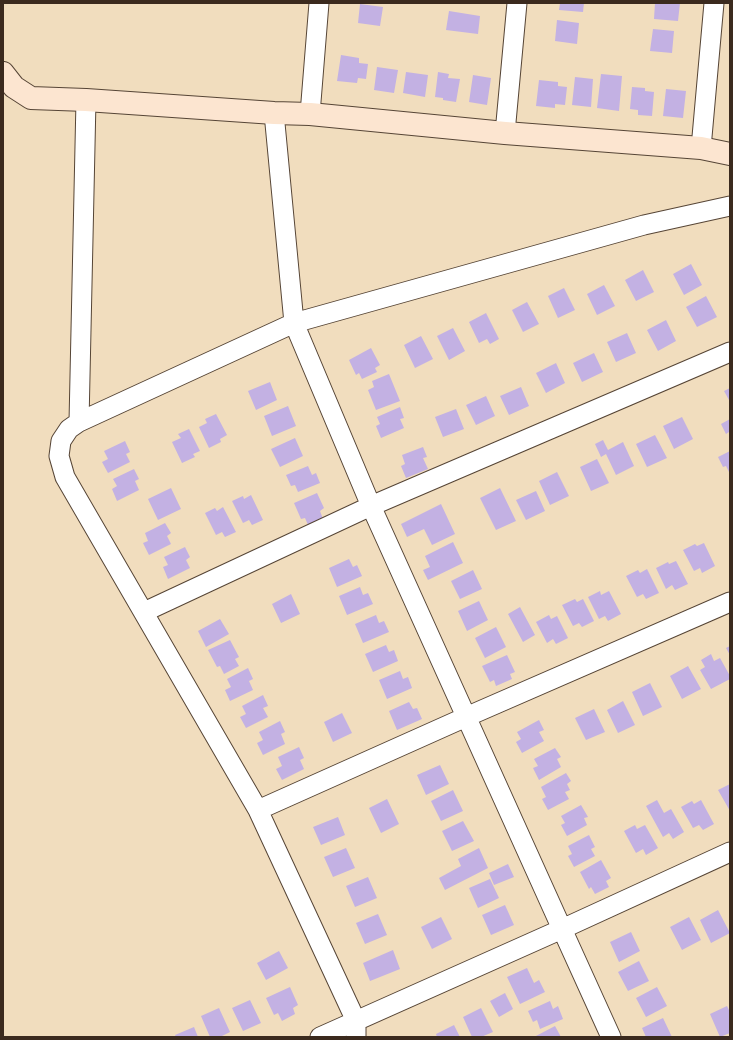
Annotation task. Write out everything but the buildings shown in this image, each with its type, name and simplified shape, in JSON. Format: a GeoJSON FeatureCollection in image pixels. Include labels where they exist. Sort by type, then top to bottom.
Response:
{"type":"FeatureCollection","features":[{"type":"Feature","properties":{"kind":"main road"},"geometry":{"type":"LineString","coordinates":[[3,73],[14,87],[31,98],[310,114],[505,133],[701,148],[730,154]]}},
{"type":"Feature","properties":{"kind":"street"},"geometry":{"type":"LineString","coordinates":[[310,114],[319,3]]}},
{"type":"Feature","properties":{"kind":"street"},"geometry":{"type":"LineString","coordinates":[[505,133],[517,3]]}},
{"type":"Feature","properties":{"kind":"street"},"geometry":{"type":"LineString","coordinates":[[701,148],[714,3]]}},
{"type":"Feature","properties":{"kind":"street"},"geometry":{"type":"LineString","coordinates":[[79,422],[86,100]]}},
{"type":"Feature","properties":{"kind":"street"},"geometry":{"type":"LineString","coordinates":[[274,113],[294,323],[371,506],[611,1037]]}},
{"type":"Feature","properties":{"kind":"street"},"geometry":{"type":"LineString","coordinates":[[356,1029],[258,810],[66,477],[59,456],[61,441],[69,429],[79,422],[294,323],[644,225],[730,206]]}},
{"type":"Feature","properties":{"kind":"street"},"geometry":{"type":"LineString","coordinates":[[144,612],[371,506],[730,352]]}},
{"type":"Feature","properties":{"kind":"street"},"geometry":{"type":"LineString","coordinates":[[258,810],[466,717],[730,602]]}},
{"type":"Feature","properties":{"kind":"street"},"geometry":{"type":"LineString","coordinates":[[320,1037],[356,1029],[562,929],[730,852]]}}]}
